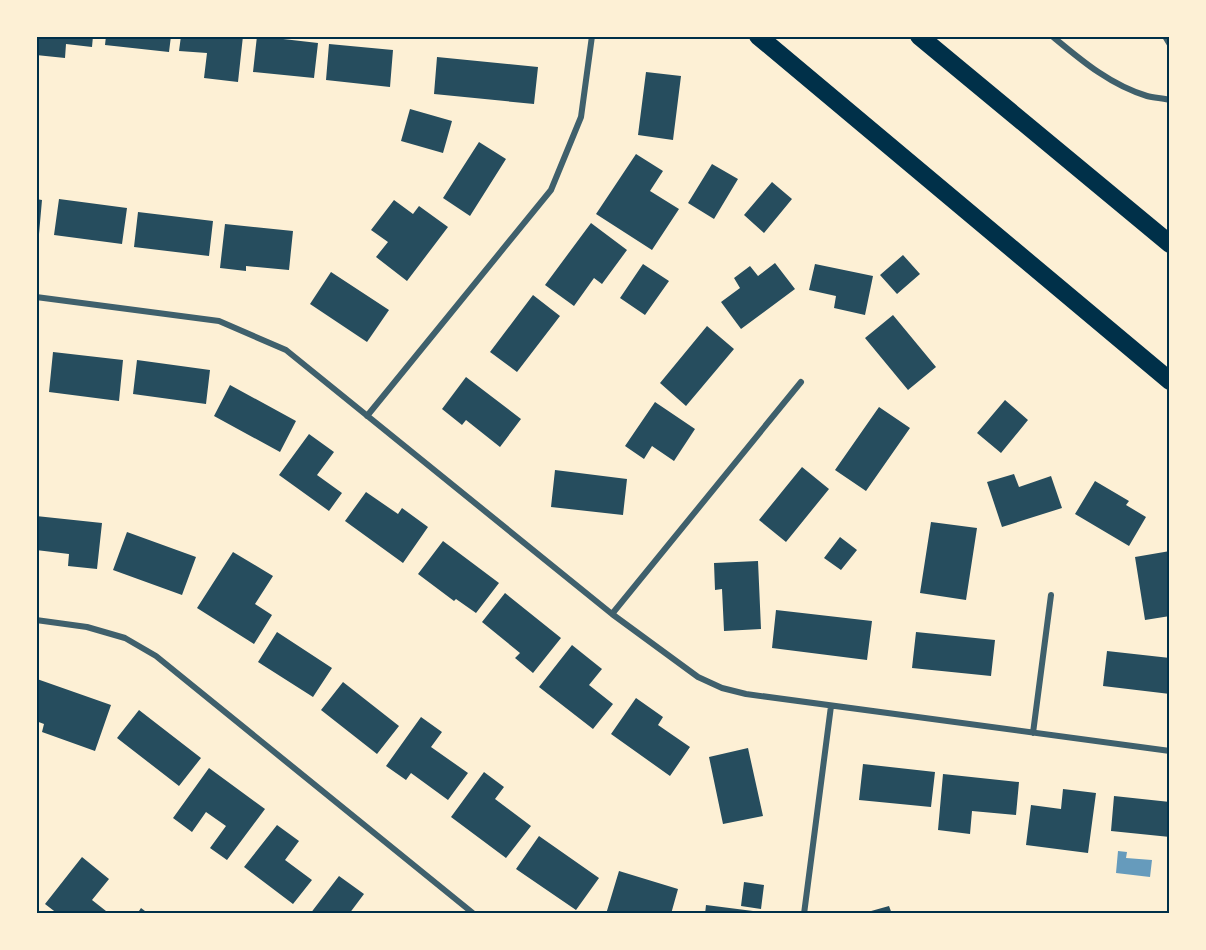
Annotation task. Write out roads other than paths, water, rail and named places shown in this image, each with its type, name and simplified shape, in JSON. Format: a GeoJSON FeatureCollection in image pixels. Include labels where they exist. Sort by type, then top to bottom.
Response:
{"type":"FeatureCollection","features":[{"type":"Feature","properties":{"kind":"highway"},"geometry":{"type":"LineString","coordinates":[[758,36],[1170,381]]}},
{"type":"Feature","properties":{"kind":"highway"},"geometry":{"type":"LineString","coordinates":[[919,36],[1170,244]]}},
{"type":"Feature","properties":{"kind":"street"},"geometry":{"type":"LineString","coordinates":[[367,416],[551,190],[581,117],[592,36]]}},
{"type":"Feature","properties":{"kind":"street"},"geometry":{"type":"LineString","coordinates":[[1052,36],[1090,67],[1119,85],[1147,96],[1170,100]]}},
{"type":"Feature","properties":{"kind":"street"},"geometry":{"type":"LineString","coordinates":[[36,297],[219,321],[286,350],[612,614],[698,677],[722,688],[746,694],[1170,751]]}},
{"type":"Feature","properties":{"kind":"street"},"geometry":{"type":"LineString","coordinates":[[612,614],[801,381]]}},
{"type":"Feature","properties":{"kind":"street"},"geometry":{"type":"LineString","coordinates":[[1033,734],[1051,595]]}},
{"type":"Feature","properties":{"kind":"street"},"geometry":{"type":"LineString","coordinates":[[36,620],[87,627],[125,638],[156,656],[474,914]]}},
{"type":"Feature","properties":{"kind":"street"},"geometry":{"type":"LineString","coordinates":[[804,914],[831,705]]}},
{"type":"Feature","properties":{"kind":"lane"},"geometry":{"type":"LineString","coordinates":[[1164,36],[1170,46]]}},
{"type":"Feature","properties":{"kind":"water"},"geometry":{"type":"Polygon","coordinates":[[[1118,851],[1127,852],[1126,858],[1152,860],[1150,877],[1116,873],[1118,851]]]}}]}
